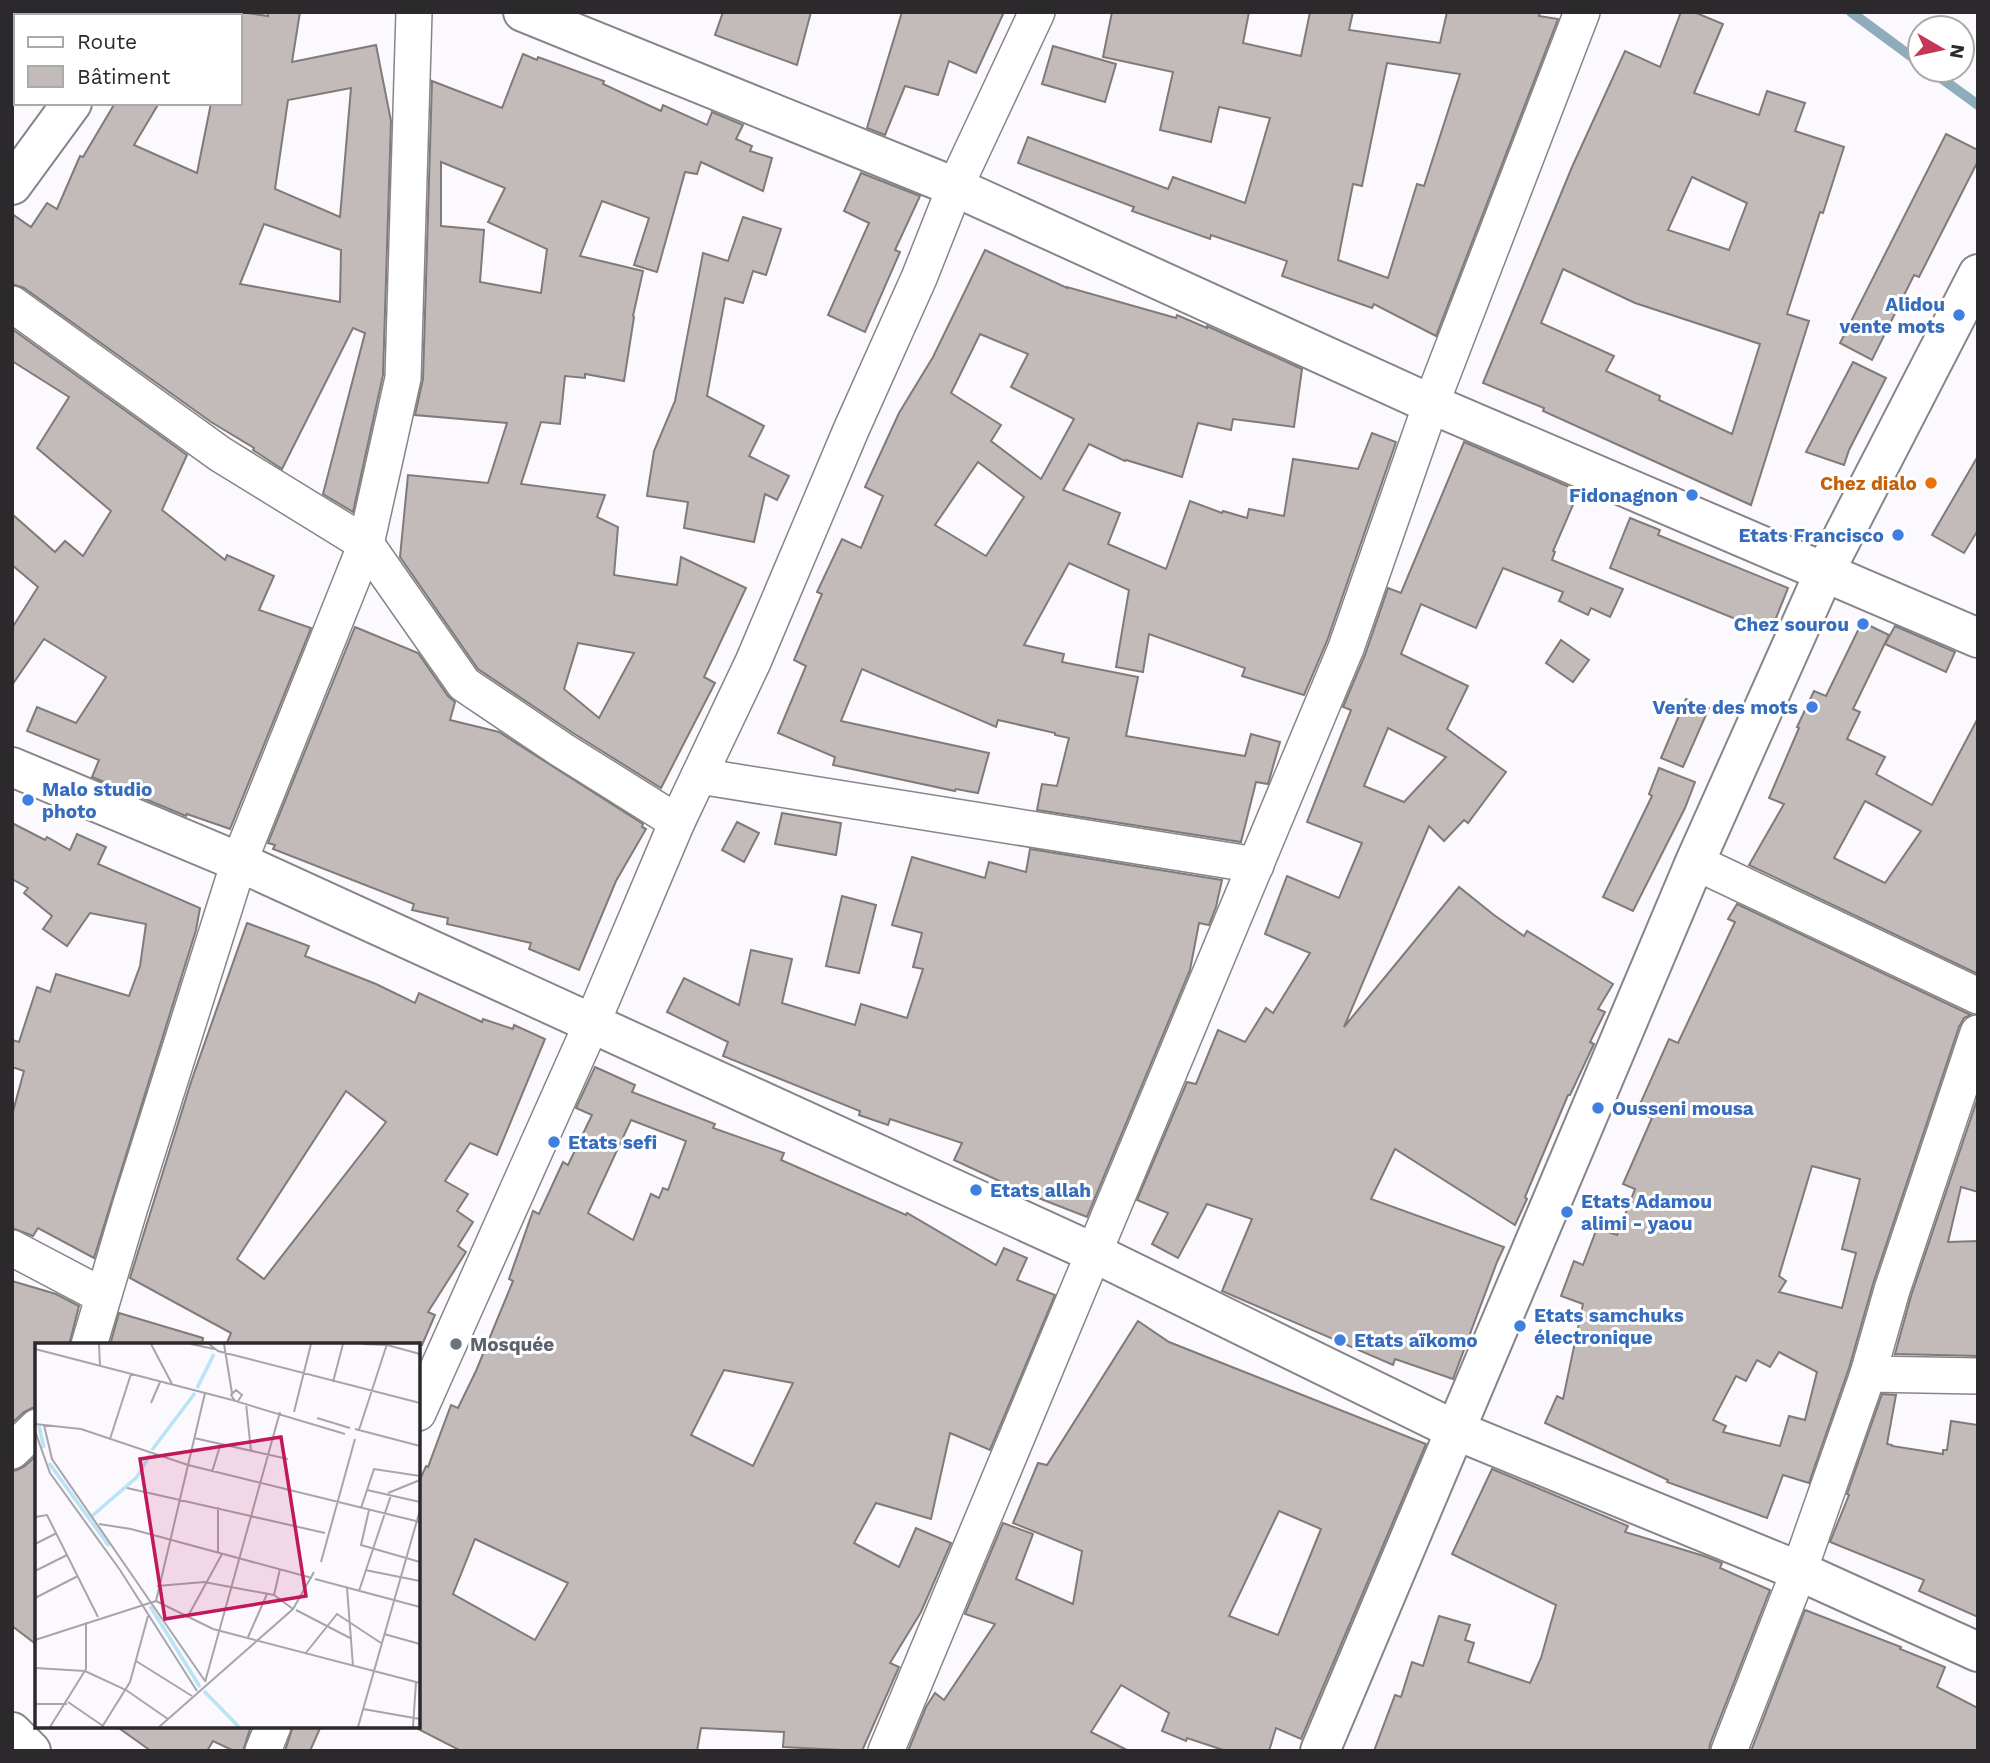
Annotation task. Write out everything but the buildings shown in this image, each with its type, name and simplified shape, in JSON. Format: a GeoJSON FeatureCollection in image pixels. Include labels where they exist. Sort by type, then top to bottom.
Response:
{"type":"FeatureCollection","features":[{"type":"Feature","properties":{"kind":"street"},"geometry":{"type":"LineString","coordinates":[[90,1343],[239,862],[366,544],[403,378],[414,12]]}},
{"type":"Feature","properties":{"kind":"street"},"geometry":{"type":"LineString","coordinates":[[523,12],[955,187],[1431,404],[1978,638]]}},
{"type":"Feature","properties":{"kind":"street"},"geometry":{"type":"LineString","coordinates":[[420,1409],[592,1023],[677,822],[753,662],[851,430],[919,278],[955,187],[1037,12]]}},
{"type":"Feature","properties":{"kind":"street"},"geometry":{"type":"LineString","coordinates":[[886,1751],[1346,648],[1431,404],[1581,12]]}},
{"type":"Feature","properties":{"kind":"street"},"geometry":{"type":"LineString","coordinates":[[12,185],[71,105]]}},
{"type":"Feature","properties":{"kind":"street"},"geometry":{"type":"LineString","coordinates":[[1320,1751],[1695,862],[1824,573],[1978,274]]}},
{"type":"Feature","properties":{"kind":"street"},"geometry":{"type":"LineString","coordinates":[[12,304],[220,454],[366,544],[464,684],[562,750],[677,822]]}},
{"type":"Feature","properties":{"kind":"street"},"geometry":{"type":"LineString","coordinates":[[12,767],[239,862],[1094,1253],[1455,1430],[1799,1571],[1978,1652]]}},
{"type":"Feature","properties":{"kind":"street"},"geometry":{"type":"LineString","coordinates":[[699,776],[1256,865]]}},
{"type":"Feature","properties":{"kind":"street"},"geometry":{"type":"LineString","coordinates":[[1695,862],[1978,996]]}},
{"type":"Feature","properties":{"kind":"street"},"geometry":{"type":"LineString","coordinates":[[1729,1751],[1799,1571],[1868,1374],[1892,1290],[1978,1032]]}},
{"type":"Feature","properties":{"kind":"street"},"geometry":{"type":"LineString","coordinates":[[12,1248],[103,1296]]}},
{"type":"Feature","properties":{"kind":"street"},"geometry":{"type":"LineString","coordinates":[[1868,1374],[1978,1376]]}},
{"type":"Feature","properties":{"kind":"street"},"geometry":{"type":"LineString","coordinates":[[12,1451],[35,1429]]}},
{"type":"Feature","properties":{"kind":"street"},"geometry":{"type":"LineString","coordinates":[[262,1751],[272,1728]]}},
{"type":"Feature","properties":{"kind":"street"},"geometry":{"type":"LineString","coordinates":[[12,1732],[31,1751]]}},
{"type":"Feature","properties":{"kind":"waterway"},"geometry":{"type":"LineString","coordinates":[[1851,12],[1906,53]]}},
{"type":"Feature","properties":{"kind":"waterway"},"geometry":{"type":"LineString","coordinates":[[1949,84],[1978,105]]}},
{"type":"Feature","properties":{"kind":"place","name":"Alidou vente mots"},"geometry":{"type":"Point","coordinates":[1959,315]}},
{"type":"Feature","properties":{"kind":"place","name":"Chez dialo"},"geometry":{"type":"Point","coordinates":[1931,483]}},
{"type":"Feature","properties":{"kind":"place","name":"Fidonagnon"},"geometry":{"type":"Point","coordinates":[1692,495]}},
{"type":"Feature","properties":{"kind":"place","name":"Etats Francisco"},"geometry":{"type":"Point","coordinates":[1898,535]}},
{"type":"Feature","properties":{"kind":"place","name":"Chez sourou"},"geometry":{"type":"Point","coordinates":[1863,624]}},
{"type":"Feature","properties":{"kind":"place","name":"Vente des mots"},"geometry":{"type":"Point","coordinates":[1812,707]}},
{"type":"Feature","properties":{"kind":"place","name":"Malo studio photo"},"geometry":{"type":"Point","coordinates":[28,800]}},
{"type":"Feature","properties":{"kind":"place","name":"Ousseni mousa"},"geometry":{"type":"Point","coordinates":[1598,1108]}},
{"type":"Feature","properties":{"kind":"place","name":"Etats sefi"},"geometry":{"type":"Point","coordinates":[554,1142]}},
{"type":"Feature","properties":{"kind":"place","name":"Etats allah"},"geometry":{"type":"Point","coordinates":[976,1190]}},
{"type":"Feature","properties":{"kind":"place","name":"Etats Adamou alimi - yaou"},"geometry":{"type":"Point","coordinates":[1567,1212]}},
{"type":"Feature","properties":{"kind":"place","name":"Etats samchuks électronique"},"geometry":{"type":"Point","coordinates":[1520,1326]}},
{"type":"Feature","properties":{"kind":"place","name":"Etats aïkomo"},"geometry":{"type":"Point","coordinates":[1340,1340]}},
{"type":"Feature","properties":{"kind":"place","name":"Mosquée"},"geometry":{"type":"Point","coordinates":[456,1344]}}]}
